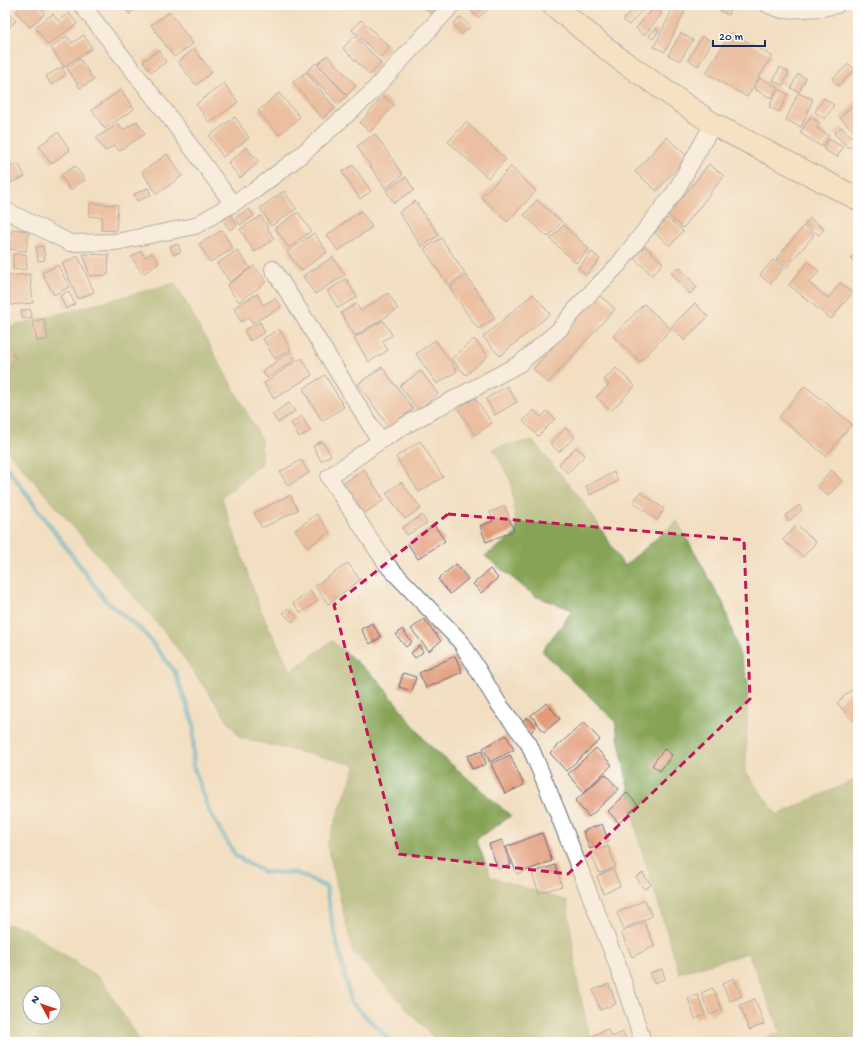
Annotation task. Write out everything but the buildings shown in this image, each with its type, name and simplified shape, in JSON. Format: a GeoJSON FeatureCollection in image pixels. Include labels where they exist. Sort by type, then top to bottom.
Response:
{"type":"FeatureCollection","features":[{"type":"Feature","properties":{"kind":"main road"},"geometry":{"type":"LineString","coordinates":[[553,5],[618,58],[713,124],[858,199]]}},
{"type":"Feature","properties":{"kind":"street"},"geometry":{"type":"LineString","coordinates":[[82,5],[167,114],[233,204]]}},
{"type":"Feature","properties":{"kind":"street"},"geometry":{"type":"LineString","coordinates":[[5,210],[70,243],[116,242],[195,226],[254,191],[300,156],[370,94],[452,5]]}},
{"type":"Feature","properties":{"kind":"street"},"geometry":{"type":"LineString","coordinates":[[768,5],[782,10],[822,8],[838,5]]}},
{"type":"Feature","properties":{"kind":"street"},"geometry":{"type":"LineString","coordinates":[[643,1042],[619,969],[560,818],[529,744],[498,703],[461,642],[388,566],[329,477],[380,441],[406,425],[519,364],[559,330],[580,304],[618,265],[675,192],[713,124]]}},
{"type":"Feature","properties":{"kind":"street"},"geometry":{"type":"LineString","coordinates":[[273,269],[380,441]]}},
{"type":"Feature","properties":{"kind":"highlighted area"},"geometry":{"type":"Polygon","coordinates":[[[448,514],[744,540],[750,699],[568,874],[399,854],[334,605],[448,514]]]}},
{"type":"Feature","properties":{"kind":"green space"},"geometry":{"type":"Polygon","coordinates":[[[175,283],[261,438],[262,463],[222,498],[260,609],[291,671],[332,641],[379,681],[427,743],[511,816],[476,839],[491,877],[567,901],[577,978],[590,1042],[438,1042],[353,952],[327,844],[356,765],[240,738],[169,637],[5,448],[5,328],[175,283]]]}},
{"type":"Feature","properties":{"kind":"green space"},"geometry":{"type":"Polygon","coordinates":[[[532,440],[586,505],[624,566],[677,521],[723,603],[748,681],[746,772],[777,815],[858,778],[858,1042],[753,1042],[781,1033],[748,953],[679,973],[638,838],[615,721],[542,651],[573,610],[535,596],[485,556],[517,533],[511,482],[493,448],[532,440]]]}},
{"type":"Feature","properties":{"kind":"green space"},"geometry":{"type":"Polygon","coordinates":[[[5,924],[22,927],[101,979],[140,1042],[5,1042],[5,924]]]}},
{"type":"Feature","properties":{"kind":"waterway"},"geometry":{"type":"LineString","coordinates":[[5,465],[106,601],[143,631],[175,672],[194,725],[193,765],[209,811],[236,856],[264,872],[297,873],[326,887],[331,917],[351,1002],[392,1042]]}}]}
